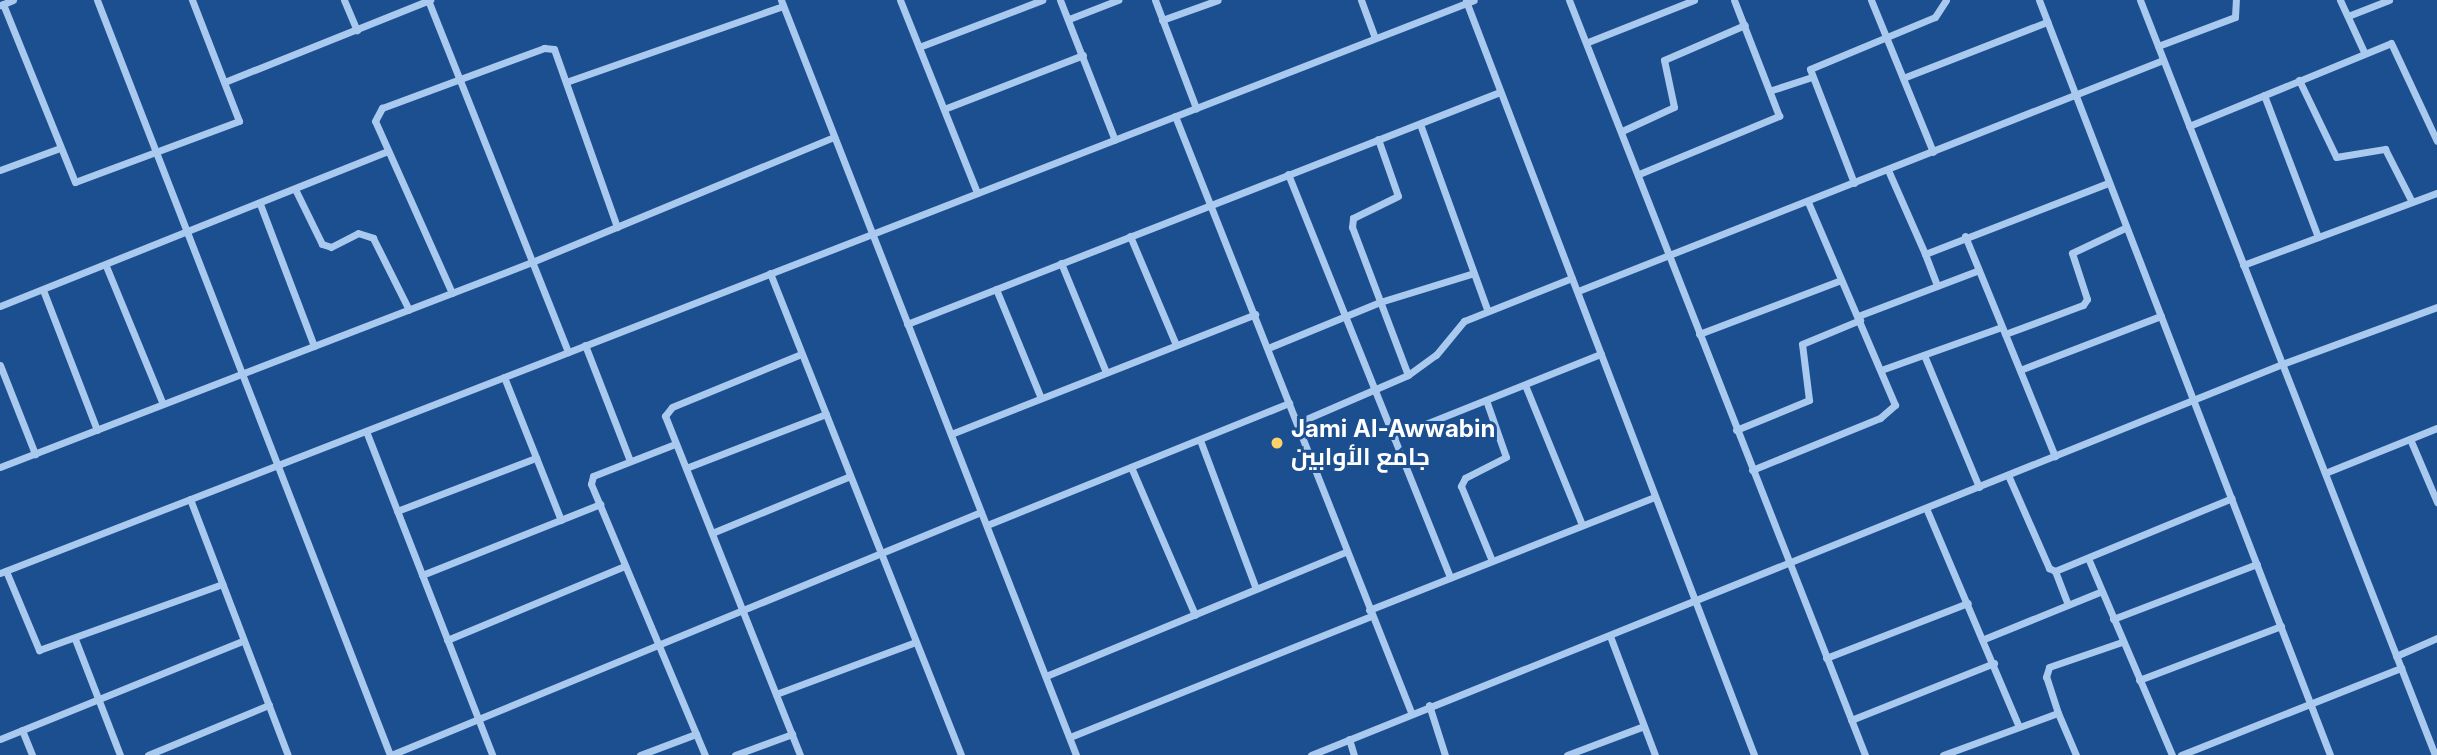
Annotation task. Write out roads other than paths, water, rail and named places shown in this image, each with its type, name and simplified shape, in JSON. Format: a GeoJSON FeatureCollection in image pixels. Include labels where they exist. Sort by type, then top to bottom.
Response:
{"type":"FeatureCollection","features":[{"type":"Feature","properties":{"kind":"street"},"geometry":{"type":"LineString","coordinates":[[13,0],[1,5],[57,149],[75,182],[235,126],[241,113],[192,0]]}},
{"type":"Feature","properties":{"kind":"street"},"geometry":{"type":"LineString","coordinates":[[97,0],[390,755],[741,608],[981,512]]}},
{"type":"Feature","properties":{"kind":"street"},"geometry":{"type":"LineString","coordinates":[[344,0],[357,30]]}},
{"type":"Feature","properties":{"kind":"street"},"geometry":{"type":"LineString","coordinates":[[227,81],[429,0],[568,352]]}},
{"type":"Feature","properties":{"kind":"street"},"geometry":{"type":"LineString","coordinates":[[900,0],[977,193]]}},
{"type":"Feature","properties":{"kind":"street"},"geometry":{"type":"LineString","coordinates":[[919,47],[1042,0]]}},
{"type":"Feature","properties":{"kind":"street"},"geometry":{"type":"LineString","coordinates":[[1060,0],[1115,140]]}},
{"type":"Feature","properties":{"kind":"street"},"geometry":{"type":"LineString","coordinates":[[1155,0],[1196,108]]}},
{"type":"Feature","properties":{"kind":"street"},"geometry":{"type":"LineString","coordinates":[[1163,20],[1202,3],[1218,0]]}},
{"type":"Feature","properties":{"kind":"street"},"geometry":{"type":"LineString","coordinates":[[1361,0],[1375,38]]}},
{"type":"Feature","properties":{"kind":"street"},"geometry":{"type":"LineString","coordinates":[[1569,0],[1588,42],[1736,430],[1865,755]]}},
{"type":"Feature","properties":{"kind":"street"},"geometry":{"type":"LineString","coordinates":[[1588,42],[1694,0]]}},
{"type":"Feature","properties":{"kind":"street"},"geometry":{"type":"LineString","coordinates":[[1639,174],[1776,120],[1772,90],[1734,0]]}},
{"type":"Feature","properties":{"kind":"street"},"geometry":{"type":"LineString","coordinates":[[1871,0],[1933,152]]}},
{"type":"Feature","properties":{"kind":"street"},"geometry":{"type":"LineString","coordinates":[[1854,183],[1812,77],[1813,65],[1935,17],[1947,0]]}},
{"type":"Feature","properties":{"kind":"street"},"geometry":{"type":"LineString","coordinates":[[2039,0],[2330,755]]}},
{"type":"Feature","properties":{"kind":"street"},"geometry":{"type":"LineString","coordinates":[[2140,0],[2435,755]]}},
{"type":"Feature","properties":{"kind":"street"},"geometry":{"type":"LineString","coordinates":[[2158,46],[2235,17],[2236,0]]}},
{"type":"Feature","properties":{"kind":"street"},"geometry":{"type":"LineString","coordinates":[[2340,0],[2364,52]]}},
{"type":"Feature","properties":{"kind":"street"},"geometry":{"type":"LineString","coordinates":[[2348,16],[2389,0]]}},
{"type":"Feature","properties":{"kind":"street"},"geometry":{"type":"LineString","coordinates":[[1069,19],[1113,1]]}},
{"type":"Feature","properties":{"kind":"street"},"geometry":{"type":"LineString","coordinates":[[222,584],[45,650],[34,646],[3,572],[1469,1],[1500,92],[1578,291],[1693,602],[1754,755]]}},
{"type":"Feature","properties":{"kind":"street"},"geometry":{"type":"LineString","coordinates":[[566,82],[782,3],[1076,755]]}},
{"type":"Feature","properties":{"kind":"street"},"geometry":{"type":"LineString","coordinates":[[1903,78],[2048,22]]}},
{"type":"Feature","properties":{"kind":"street"},"geometry":{"type":"LineString","coordinates":[[1622,131],[1674,107],[1664,64],[1668,57],[1745,24]]}},
{"type":"Feature","properties":{"kind":"street"},"geometry":{"type":"LineString","coordinates":[[2189,126],[2386,43],[2396,47],[2437,141]]}},
{"type":"Feature","properties":{"kind":"street"},"geometry":{"type":"LineString","coordinates":[[452,293],[387,151],[376,114],[549,47],[566,82],[617,227]]}},
{"type":"Feature","properties":{"kind":"street"},"geometry":{"type":"LineString","coordinates":[[944,110],[1083,55]]}},
{"type":"Feature","properties":{"kind":"street"},"geometry":{"type":"LineString","coordinates":[[1578,291],[2163,60]]}},
{"type":"Feature","properties":{"kind":"street"},"geometry":{"type":"LineString","coordinates":[[1772,90],[1812,77]]}},
{"type":"Feature","properties":{"kind":"street"},"geometry":{"type":"LineString","coordinates":[[2299,80],[2336,157],[2385,149],[2412,202]]}},
{"type":"Feature","properties":{"kind":"street"},"geometry":{"type":"LineString","coordinates":[[907,324],[1500,92]]}},
{"type":"Feature","properties":{"kind":"street"},"geometry":{"type":"LineString","coordinates":[[2264,95],[2318,237]]}},
{"type":"Feature","properties":{"kind":"street"},"geometry":{"type":"LineString","coordinates":[[1175,116],[1410,712]]}},
{"type":"Feature","properties":{"kind":"street"},"geometry":{"type":"LineString","coordinates":[[1420,124],[1487,309]]}},
{"type":"Feature","properties":{"kind":"street"},"geometry":{"type":"LineString","coordinates":[[0,467],[532,262],[834,137]]}},
{"type":"Feature","properties":{"kind":"street"},"geometry":{"type":"LineString","coordinates":[[1378,139],[1398,196],[1353,218],[1352,228],[1408,375]]}},
{"type":"Feature","properties":{"kind":"street"},"geometry":{"type":"LineString","coordinates":[[0,170],[57,149]]}},
{"type":"Feature","properties":{"kind":"street"},"geometry":{"type":"LineString","coordinates":[[0,306],[188,234],[387,151]]}},
{"type":"Feature","properties":{"kind":"street"},"geometry":{"type":"LineString","coordinates":[[1888,170],[1937,286]]}},
{"type":"Feature","properties":{"kind":"street"},"geometry":{"type":"LineString","coordinates":[[1289,174],[1450,578]]}},
{"type":"Feature","properties":{"kind":"street"},"geometry":{"type":"LineString","coordinates":[[1925,254],[1965,236],[2108,183]]}},
{"type":"Feature","properties":{"kind":"street"},"geometry":{"type":"LineString","coordinates":[[295,189],[322,244],[331,247],[358,233],[373,238],[409,310]]}},
{"type":"Feature","properties":{"kind":"street"},"geometry":{"type":"LineString","coordinates":[[2243,265],[2437,193]]}},
{"type":"Feature","properties":{"kind":"street"},"geometry":{"type":"LineString","coordinates":[[1752,470],[1888,414],[1895,399],[1808,202]]}},
{"type":"Feature","properties":{"kind":"street"},"geometry":{"type":"LineString","coordinates":[[260,204],[314,346]]}},
{"type":"Feature","properties":{"kind":"street"},"geometry":{"type":"LineString","coordinates":[[1881,370],[2086,303],[2073,253],[2125,228]]}},
{"type":"Feature","properties":{"kind":"street"},"geometry":{"type":"LineString","coordinates":[[1130,236],[1176,345]]}},
{"type":"Feature","properties":{"kind":"street"},"geometry":{"type":"LineString","coordinates":[[1965,236],[2055,456]]}},
{"type":"Feature","properties":{"kind":"street"},"geometry":{"type":"LineString","coordinates":[[1061,263],[1106,372]]}},
{"type":"Feature","properties":{"kind":"street"},"geometry":{"type":"LineString","coordinates":[[106,266],[163,404]]}},
{"type":"Feature","properties":{"kind":"street"},"geometry":{"type":"LineString","coordinates":[[1736,430],[1809,400],[1802,344],[1979,270]]}},
{"type":"Feature","properties":{"kind":"street"},"geometry":{"type":"LineString","coordinates":[[1268,348],[1381,302],[1474,273]]}},
{"type":"Feature","properties":{"kind":"street"},"geometry":{"type":"LineString","coordinates":[[770,274],[961,755]]}},
{"type":"Feature","properties":{"kind":"street"},"geometry":{"type":"LineString","coordinates":[[1297,423],[1376,393],[1408,375],[1436,355],[1464,321],[1487,309],[1572,278]]}},
{"type":"Feature","properties":{"kind":"street"},"geometry":{"type":"LineString","coordinates":[[1699,334],[1841,280]]}},
{"type":"Feature","properties":{"kind":"street"},"geometry":{"type":"LineString","coordinates":[[996,289],[1041,398]]}},
{"type":"Feature","properties":{"kind":"street"},"geometry":{"type":"LineString","coordinates":[[43,290],[97,430]]}},
{"type":"Feature","properties":{"kind":"street"},"geometry":{"type":"LineString","coordinates":[[1311,755],[1410,712],[1610,636],[2282,364],[2437,307]]}},
{"type":"Feature","properties":{"kind":"street"},"geometry":{"type":"LineString","coordinates":[[951,434],[1255,314]]}},
{"type":"Feature","properties":{"kind":"street"},"geometry":{"type":"LineString","coordinates":[[2020,370],[2161,316]]}},
{"type":"Feature","properties":{"kind":"street"},"geometry":{"type":"LineString","coordinates":[[585,345],[630,461]]}},
{"type":"Feature","properties":{"kind":"street"},"geometry":{"type":"LineString","coordinates":[[800,755],[665,416],[672,407],[801,354]]}},
{"type":"Feature","properties":{"kind":"street"},"geometry":{"type":"LineString","coordinates":[[1394,437],[1601,354]]}},
{"type":"Feature","properties":{"kind":"street"},"geometry":{"type":"LineString","coordinates":[[1924,355],[1979,486]]}},
{"type":"Feature","properties":{"kind":"street"},"geometry":{"type":"LineString","coordinates":[[0,365],[34,454]]}},
{"type":"Feature","properties":{"kind":"street"},"geometry":{"type":"LineString","coordinates":[[504,377],[561,520]]}},
{"type":"Feature","properties":{"kind":"street"},"geometry":{"type":"LineString","coordinates":[[1525,385],[1582,525]]}},
{"type":"Feature","properties":{"kind":"street"},"geometry":{"type":"LineString","coordinates":[[1486,400],[1506,457],[1465,478],[1461,486],[1492,561]]}},
{"type":"Feature","properties":{"kind":"street"},"geometry":{"type":"LineString","coordinates":[[987,525],[1289,403]]}},
{"type":"Feature","properties":{"kind":"street"},"geometry":{"type":"LineString","coordinates":[[686,468],[826,414]]}},
{"type":"Feature","properties":{"kind":"street"},"geometry":{"type":"LineString","coordinates":[[2325,473],[2437,428]]}},
{"type":"Feature","properties":{"kind":"street"},"geometry":{"type":"LineString","coordinates":[[366,431],[492,755]]}},
{"type":"Feature","properties":{"kind":"street"},"geometry":{"type":"LineString","coordinates":[[2410,439],[2437,502]]}},
{"type":"Feature","properties":{"kind":"street"},"geometry":{"type":"LineString","coordinates":[[1200,440],[1256,589]]}},
{"type":"Feature","properties":{"kind":"street"},"geometry":{"type":"LineString","coordinates":[[675,444],[593,476],[600,504],[705,755]]}},
{"type":"Feature","properties":{"kind":"street"},"geometry":{"type":"LineString","coordinates":[[397,511],[536,458]]}},
{"type":"Feature","properties":{"kind":"street"},"geometry":{"type":"LineString","coordinates":[[1130,467],[1195,615]]}},
{"type":"Feature","properties":{"kind":"street"},"geometry":{"type":"LineString","coordinates":[[2008,475],[2049,568],[2055,571],[2068,606]]}},
{"type":"Feature","properties":{"kind":"street"},"geometry":{"type":"LineString","coordinates":[[712,533],[850,476]]}},
{"type":"Feature","properties":{"kind":"street"},"geometry":{"type":"LineString","coordinates":[[1070,737],[1450,578],[1654,497]]}},
{"type":"Feature","properties":{"kind":"street"},"geometry":{"type":"LineString","coordinates":[[2055,571],[2232,498]]}},
{"type":"Feature","properties":{"kind":"street"},"geometry":{"type":"LineString","coordinates":[[190,499],[288,755]]}},
{"type":"Feature","properties":{"kind":"street"},"geometry":{"type":"LineString","coordinates":[[422,575],[600,504]]}},
{"type":"Feature","properties":{"kind":"street"},"geometry":{"type":"LineString","coordinates":[[1926,508],[1984,639],[2018,725]]}},
{"type":"Feature","properties":{"kind":"street"},"geometry":{"type":"LineString","coordinates":[[1046,676],[1346,552]]}},
{"type":"Feature","properties":{"kind":"street"},"geometry":{"type":"LineString","coordinates":[[2088,558],[2172,755]]}},
{"type":"Feature","properties":{"kind":"street"},"geometry":{"type":"LineString","coordinates":[[2113,619],[2257,564]]}},
{"type":"Feature","properties":{"kind":"street"},"geometry":{"type":"LineString","coordinates":[[447,640],[625,566]]}},
{"type":"Feature","properties":{"kind":"street"},"geometry":{"type":"LineString","coordinates":[[1984,639],[2102,591]]}},
{"type":"Feature","properties":{"kind":"street"},"geometry":{"type":"LineString","coordinates":[[1826,658],[1968,603]]}},
{"type":"Feature","properties":{"kind":"street"},"geometry":{"type":"LineString","coordinates":[[2139,680],[2281,626]]}},
{"type":"Feature","properties":{"kind":"street"},"geometry":{"type":"LineString","coordinates":[[1610,636],[1655,755]]}},
{"type":"Feature","properties":{"kind":"street"},"geometry":{"type":"LineString","coordinates":[[2396,656],[2437,638]]}},
{"type":"Feature","properties":{"kind":"street"},"geometry":{"type":"LineString","coordinates":[[75,639],[120,755]]}},
{"type":"Feature","properties":{"kind":"street"},"geometry":{"type":"LineString","coordinates":[[0,738],[243,641]]}},
{"type":"Feature","properties":{"kind":"street"},"geometry":{"type":"LineString","coordinates":[[776,694],[916,642]]}},
{"type":"Feature","properties":{"kind":"street"},"geometry":{"type":"LineString","coordinates":[[2076,755],[2046,677],[2049,667],[2122,642]]}},
{"type":"Feature","properties":{"kind":"street"},"geometry":{"type":"LineString","coordinates":[[1851,720],[1994,663]]}},
{"type":"Feature","properties":{"kind":"street"},"geometry":{"type":"LineString","coordinates":[[2181,755],[2401,668]]}},
{"type":"Feature","properties":{"kind":"street"},"geometry":{"type":"LineString","coordinates":[[148,755],[269,705]]}},
{"type":"Feature","properties":{"kind":"street"},"geometry":{"type":"LineString","coordinates":[[1429,705],[1445,755]]}},
{"type":"Feature","properties":{"kind":"street"},"geometry":{"type":"LineString","coordinates":[[1944,755],[2018,725],[2058,713]]}},
{"type":"Feature","properties":{"kind":"street"},"geometry":{"type":"LineString","coordinates":[[1567,755],[1644,726]]}},
{"type":"Feature","properties":{"kind":"street"},"geometry":{"type":"LineString","coordinates":[[22,730],[32,755]]}},
{"type":"Feature","properties":{"kind":"street"},"geometry":{"type":"LineString","coordinates":[[2428,737],[2437,733]]}},
{"type":"Feature","properties":{"kind":"street"},"geometry":{"type":"LineString","coordinates":[[640,755],[654,752],[695,734]]}},
{"type":"Feature","properties":{"kind":"street"},"geometry":{"type":"LineString","coordinates":[[735,755],[792,734]]}},
{"type":"Feature","properties":{"kind":"street"},"geometry":{"type":"LineString","coordinates":[[1349,739],[1354,755]]}},
{"type":"Feature","properties":{"kind":"place","name":"Jami Al-Awwabin جامع الأوابين"},"geometry":{"type":"Point","coordinates":[1277,443]}}]}
